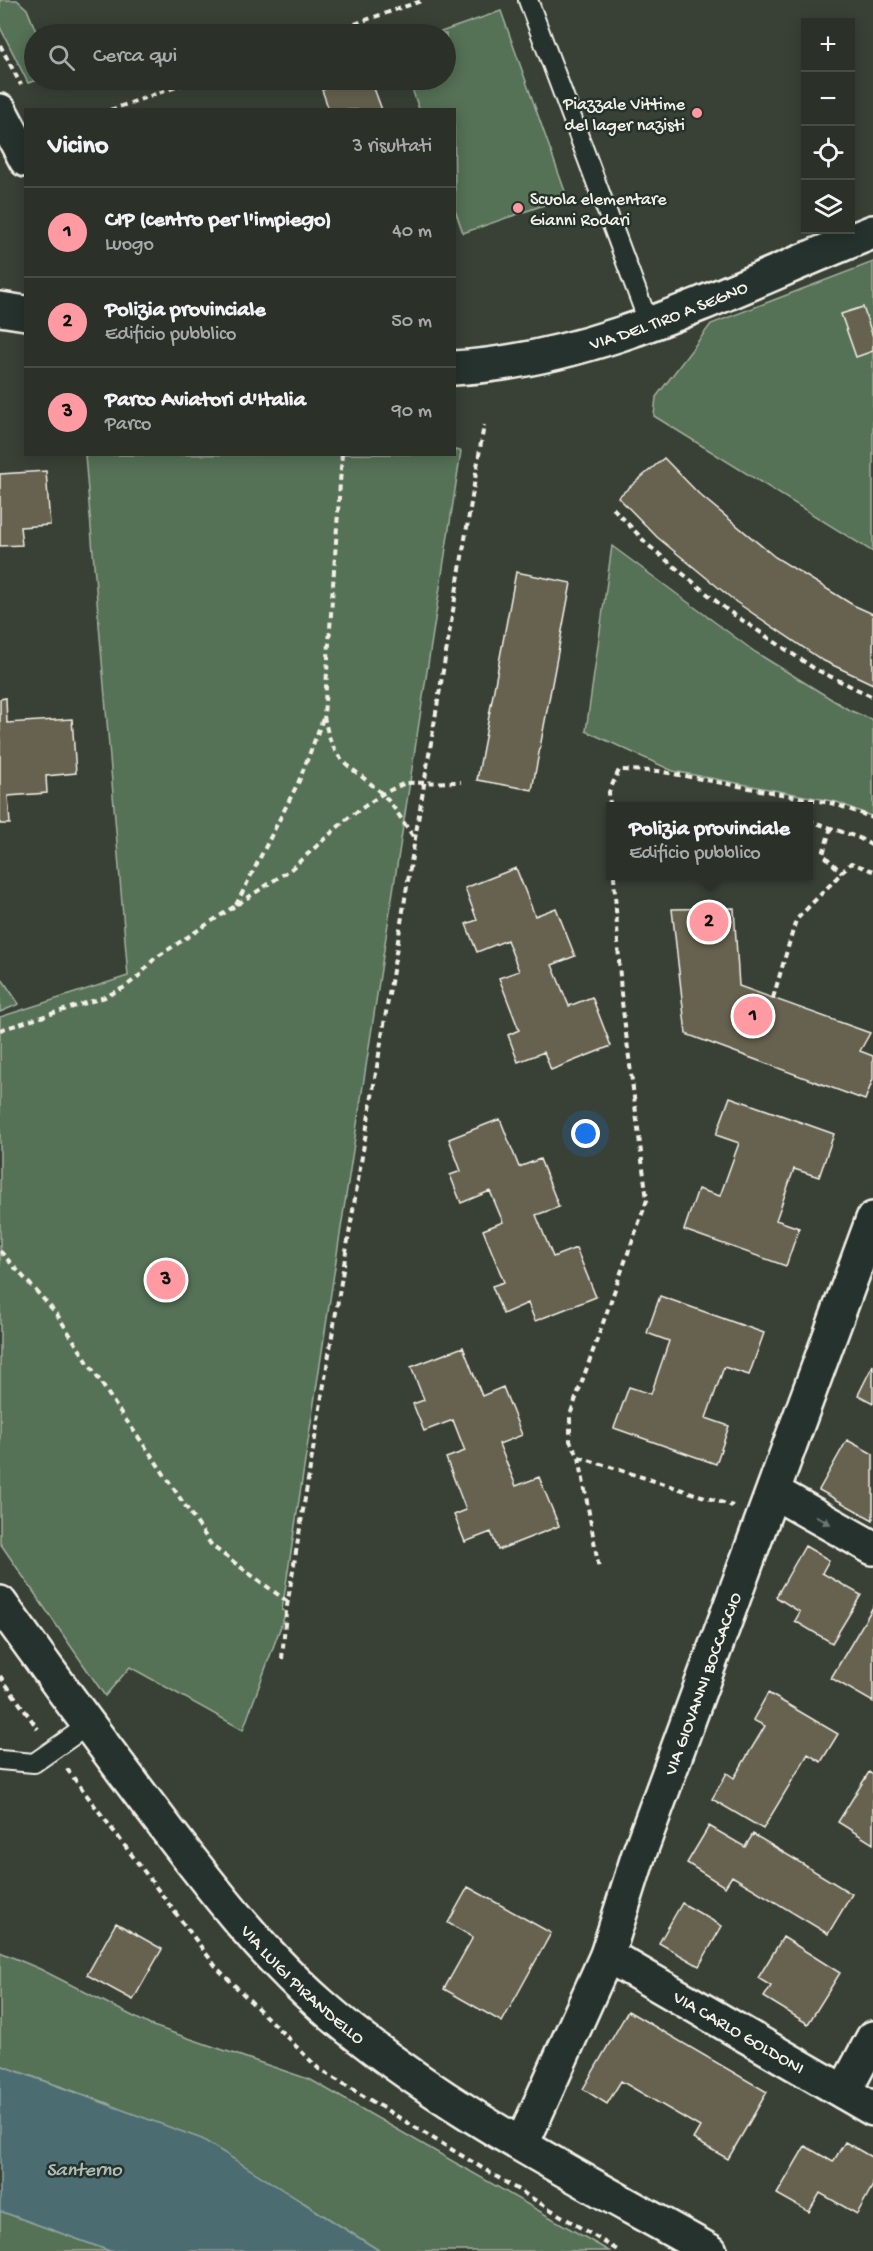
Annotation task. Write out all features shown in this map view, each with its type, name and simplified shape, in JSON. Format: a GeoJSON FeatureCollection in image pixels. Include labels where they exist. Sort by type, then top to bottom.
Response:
{"type":"FeatureCollection","features":[{"type":"Feature","properties":{"kind":"street"},"geometry":{"type":"LineString","coordinates":[[12,101],[24,152]]}},
{"type":"Feature","properties":{"kind":"street","name":"VIA DEL TIRO A SEGNO"},"geometry":{"type":"LineString","coordinates":[[456,368],[494,366],[573,348],[649,324],[873,232]]}},
{"type":"Feature","properties":{"kind":"street"},"geometry":{"type":"LineString","coordinates":[[0,309],[24,313]]}},
{"type":"Feature","properties":{"kind":"street","name":"VIA GIOVANNI BOCCACCIO"},"geometry":{"type":"LineString","coordinates":[[522,2144],[607,1955],[638,1857],[873,1219]]}},
{"type":"Feature","properties":{"kind":"street"},"geometry":{"type":"LineString","coordinates":[[774,1492],[873,1548]]}},
{"type":"Feature","properties":{"kind":"street","name":"VIA LUIGI PIRANDELLO"},"geometry":{"type":"LineString","coordinates":[[0,1603],[87,1726],[228,1908],[313,1998],[437,2093],[710,2251]]}},
{"type":"Feature","properties":{"kind":"street","name":"VIA CARLO GOLDONI"},"geometry":{"type":"LineString","coordinates":[[607,1955],[873,2109]]}},
{"type":"Feature","properties":{"kind":"street"},"geometry":{"type":"LineString","coordinates":[[844,2092],[873,2038]]}},
{"type":"Feature","properties":{"kind":"lane"},"geometry":{"type":"LineString","coordinates":[[528,0],[649,324]]}},
{"type":"Feature","properties":{"kind":"lane"},"geometry":{"type":"LineString","coordinates":[[0,1760],[34,1763],[87,1726]]}},
{"type":"Feature","properties":{"kind":"path"},"geometry":{"type":"LineString","coordinates":[[354,24],[424,0]]}},
{"type":"Feature","properties":{"kind":"path"},"geometry":{"type":"LineString","coordinates":[[0,45],[12,101]]}},
{"type":"Feature","properties":{"kind":"path"},"geometry":{"type":"LineString","coordinates":[[116,108],[167,90]]}},
{"type":"Feature","properties":{"kind":"path"},"geometry":{"type":"LineString","coordinates":[[282,1659],[288,1602],[484,425]]}},
{"type":"Feature","properties":{"kind":"path"},"geometry":{"type":"LineString","coordinates":[[342,456],[324,716],[328,739],[340,760],[382,794],[415,839]]}},
{"type":"Feature","properties":{"kind":"path"},"geometry":{"type":"LineString","coordinates":[[613,508],[648,546],[727,610],[815,669],[873,697]]}},
{"type":"Feature","properties":{"kind":"path"},"geometry":{"type":"LineString","coordinates":[[236,906],[299,781],[324,716]]}},
{"type":"Feature","properties":{"kind":"path"},"geometry":{"type":"LineString","coordinates":[[610,802],[609,792],[619,770],[658,771],[835,804],[873,818]]}},
{"type":"Feature","properties":{"kind":"path"},"geometry":{"type":"LineString","coordinates":[[0,1030],[105,997],[125,987],[154,959],[290,870],[348,818],[382,794],[405,783],[461,782]]}},
{"type":"Feature","properties":{"kind":"path"},"geometry":{"type":"LineString","coordinates":[[813,821],[860,838],[873,846]]}},
{"type":"Feature","properties":{"kind":"path"},"geometry":{"type":"LineString","coordinates":[[831,827],[823,854],[842,873]]}},
{"type":"Feature","properties":{"kind":"path"},"geometry":{"type":"LineString","coordinates":[[773,998],[796,920],[851,863],[873,871]]}},
{"type":"Feature","properties":{"kind":"path"},"geometry":{"type":"LineString","coordinates":[[599,1569],[579,1457],[570,1441],[570,1415],[646,1200],[621,994],[614,880]]}},
{"type":"Feature","properties":{"kind":"path"},"geometry":{"type":"LineString","coordinates":[[0,1251],[56,1313],[116,1406],[212,1546],[288,1602]]}},
{"type":"Feature","properties":{"kind":"path"},"geometry":{"type":"LineString","coordinates":[[579,1457],[742,1509]]}},
{"type":"Feature","properties":{"kind":"green space"},"geometry":{"type":"Polygon","coordinates":[[[0,0],[17,0],[27,9],[33,24],[24,24],[24,75],[0,27],[0,0]]]}},
{"type":"Feature","properties":{"kind":"green space"},"geometry":{"type":"Polygon","coordinates":[[[501,11],[567,197],[463,233],[456,213],[456,108],[419,108],[412,90],[456,90],[456,27],[501,11]]]}},
{"type":"Feature","properties":{"kind":"green space"},"geometry":{"type":"Polygon","coordinates":[[[873,262],[873,552],[654,416],[656,397],[711,324],[873,262]]]}},
{"type":"Feature","properties":{"kind":"green space"},"geometry":{"type":"Polygon","coordinates":[[[456,450],[461,451],[282,1610],[286,1612],[243,1730],[130,1667],[105,1696],[0,1543],[0,1017],[128,976],[85,456],[456,456],[456,450]]]}},
{"type":"Feature","properties":{"kind":"green space"},"geometry":{"type":"Polygon","coordinates":[[[612,546],[755,652],[849,710],[873,720],[873,817],[837,802],[673,771],[586,731],[612,546]]]}},
{"type":"Feature","properties":{"kind":"green space"},"geometry":{"type":"Polygon","coordinates":[[[0,976],[19,1004],[0,1012],[0,976]]]}},
{"type":"Feature","properties":{"kind":"green space"},"geometry":{"type":"Polygon","coordinates":[[[0,1952],[40,1969],[150,2025],[311,2080],[609,2251],[380,2251],[304,2203],[107,2103],[0,2065],[0,1952]]]}},
{"type":"Feature","properties":{"kind":"green space"},"geometry":{"type":"Polygon","coordinates":[[[0,2211],[110,2251],[0,2251],[0,2211]]]}},
{"type":"Feature","properties":{"kind":"water","name":"Santerno"},"geometry":{"type":"Polygon","coordinates":[[[0,2065],[202,2139],[380,2251],[110,2251],[0,2211],[0,2065]]]}},
{"type":"Feature","properties":{"kind":"building"},"geometry":{"type":"Polygon","coordinates":[[[322,90],[375,90],[381,108],[328,108],[322,90]]]}},
{"type":"Feature","properties":{"kind":"building"},"geometry":{"type":"Polygon","coordinates":[[[863,307],[873,337],[873,351],[856,357],[841,314],[863,307]]]}},
{"type":"Feature","properties":{"kind":"building"},"geometry":{"type":"Polygon","coordinates":[[[664,458],[700,495],[775,557],[853,605],[873,614],[873,684],[822,660],[736,602],[657,537],[618,497],[664,458]]]}},
{"type":"Feature","properties":{"kind":"building"},"geometry":{"type":"Polygon","coordinates":[[[46,471],[50,525],[20,527],[22,545],[0,546],[0,474],[46,471]]]}},
{"type":"Feature","properties":{"kind":"building"},"geometry":{"type":"Polygon","coordinates":[[[516,572],[571,583],[532,790],[477,780],[516,572]]]}},
{"type":"Feature","properties":{"kind":"building"},"geometry":{"type":"Polygon","coordinates":[[[6,698],[7,723],[72,719],[76,773],[46,776],[47,793],[8,796],[10,824],[0,824],[0,699],[6,698]]]}},
{"type":"Feature","properties":{"kind":"building"},"geometry":{"type":"Polygon","coordinates":[[[516,868],[535,916],[556,908],[575,956],[552,965],[569,1006],[592,997],[611,1046],[551,1070],[544,1052],[518,1062],[508,1035],[519,1030],[499,978],[519,971],[507,940],[477,952],[466,924],[477,920],[465,888],[516,868]]]}},
{"type":"Feature","properties":{"kind":"building"},"geometry":{"type":"Polygon","coordinates":[[[734,908],[739,986],[870,1033],[860,1051],[873,1056],[873,1079],[865,1100],[686,1034],[672,909],[734,908]]]}},
{"type":"Feature","properties":{"kind":"building"},"geometry":{"type":"Polygon","coordinates":[[[730,1097],[834,1134],[819,1177],[794,1169],[776,1220],[799,1228],[786,1266],[684,1230],[698,1189],[720,1196],[739,1143],[716,1135],[730,1097]]]}},
{"type":"Feature","properties":{"kind":"building"},"geometry":{"type":"Polygon","coordinates":[[[500,1119],[519,1167],[540,1159],[559,1207],[536,1215],[553,1257],[576,1248],[596,1297],[535,1321],[528,1303],[503,1314],[492,1286],[504,1282],[483,1230],[503,1222],[490,1191],[461,1203],[450,1175],[461,1171],[449,1139],[500,1119]]]}},
{"type":"Feature","properties":{"kind":"building"},"geometry":{"type":"Polygon","coordinates":[[[660,1296],[764,1333],[749,1375],[724,1367],[706,1418],[729,1426],[716,1464],[614,1428],[629,1387],[651,1394],[669,1341],[647,1333],[660,1296]]]}},
{"type":"Feature","properties":{"kind":"building"},"geometry":{"type":"Polygon","coordinates":[[[463,1347],[482,1396],[503,1387],[522,1435],[499,1444],[516,1486],[539,1477],[559,1526],[498,1550],[491,1532],[465,1542],[454,1515],[466,1510],[446,1458],[465,1451],[453,1420],[424,1431],[413,1404],[424,1400],[411,1367],[463,1347]]]}},
{"type":"Feature","properties":{"kind":"building"},"geometry":{"type":"Polygon","coordinates":[[[873,1365],[873,1403],[858,1395],[873,1365]]]}},
{"type":"Feature","properties":{"kind":"building"},"geometry":{"type":"Polygon","coordinates":[[[847,1440],[873,1454],[873,1520],[819,1490],[847,1440]]]}},
{"type":"Feature","properties":{"kind":"building"},"geometry":{"type":"Polygon","coordinates":[[[805,1546],[829,1560],[822,1573],[861,1595],[832,1643],[795,1621],[800,1612],[776,1597],[805,1546]]]}},
{"type":"Feature","properties":{"kind":"building"},"geometry":{"type":"Polygon","coordinates":[[[873,1607],[873,1702],[831,1678],[873,1607]]]}},
{"type":"Feature","properties":{"kind":"building"},"geometry":{"type":"Polygon","coordinates":[[[768,1693],[838,1734],[821,1762],[808,1754],[763,1829],[712,1799],[727,1773],[734,1778],[765,1726],[753,1720],[768,1693]]]}},
{"type":"Feature","properties":{"kind":"building"},"geometry":{"type":"Polygon","coordinates":[[[869,1772],[873,1775],[873,1844],[838,1822],[869,1772]]]}},
{"type":"Feature","properties":{"kind":"building"},"geometry":{"type":"Polygon","coordinates":[[[709,1826],[745,1847],[753,1834],[852,1894],[828,1934],[732,1876],[725,1887],[687,1863],[709,1826]]]}},
{"type":"Feature","properties":{"kind":"building"},"geometry":{"type":"Polygon","coordinates":[[[468,1887],[551,1933],[502,2022],[444,1989],[473,1937],[448,1923],[468,1887]]]}},
{"type":"Feature","properties":{"kind":"building"},"geometry":{"type":"Polygon","coordinates":[[[682,1903],[722,1926],[699,1966],[659,1943],[682,1903]]]}},
{"type":"Feature","properties":{"kind":"building"},"geometry":{"type":"Polygon","coordinates":[[[116,1923],[162,1949],[133,2000],[87,1975],[116,1923]]]}},
{"type":"Feature","properties":{"kind":"building"},"geometry":{"type":"Polygon","coordinates":[[[783,1937],[840,1973],[808,2024],[764,1997],[771,1986],[758,1978],[783,1937]]]}},
{"type":"Feature","properties":{"kind":"building"},"geometry":{"type":"Polygon","coordinates":[[[628,2011],[767,2092],[728,2159],[693,2139],[700,2127],[621,2081],[607,2104],[583,2089],[628,2011]]]}},
{"type":"Feature","properties":{"kind":"building"},"geometry":{"type":"Polygon","coordinates":[[[845,2142],[873,2158],[873,2185],[857,2214],[820,2193],[809,2212],[777,2194],[805,2146],[833,2162],[845,2142]]]}},
{"type":"Feature","properties":{"kind":"place","name":"Piazzale Vittime del lager nazisti"},"geometry":{"type":"Point","coordinates":[697,113]}},
{"type":"Feature","properties":{"kind":"place","name":"Scuola elementare Gianni Rodari"},"geometry":{"type":"Point","coordinates":[518,208]}},
{"type":"Feature","properties":{"kind":"place","name":"Polizia provinciale"},"geometry":{"type":"Point","coordinates":[709,922]}},
{"type":"Feature","properties":{"kind":"place","name":"CIP (centro per l'impiego)"},"geometry":{"type":"Point","coordinates":[753,1016]}},
{"type":"Feature","properties":{"kind":"place","name":"Parco Aviatori d'Italia"},"geometry":{"type":"Point","coordinates":[166,1280]}}]}
